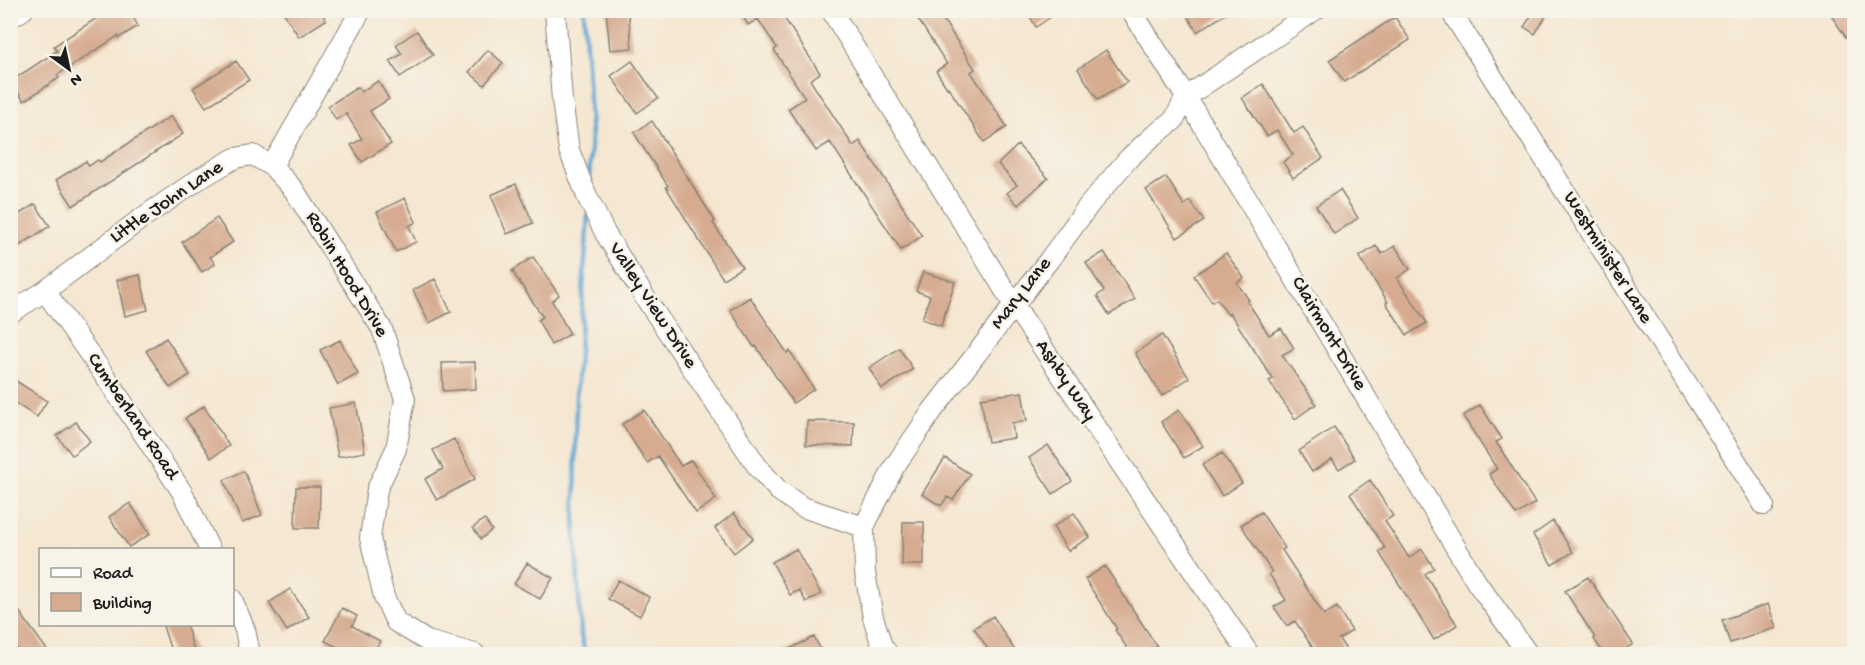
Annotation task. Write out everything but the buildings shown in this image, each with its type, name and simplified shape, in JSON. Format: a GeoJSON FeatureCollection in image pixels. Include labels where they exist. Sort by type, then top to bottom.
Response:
{"type":"FeatureCollection","features":[{"type":"Feature","properties":{"kind":"street"},"geometry":{"type":"LineString","coordinates":[[10,18],[23,10]]}},
{"type":"Feature","properties":{"kind":"street"},"geometry":{"type":"LineString","coordinates":[[272,166],[361,10]]}},
{"type":"Feature","properties":{"kind":"street","name":"Valley View Drive"},"geometry":{"type":"LineString","coordinates":[[555,10],[562,100],[569,150],[586,194],[605,233],[757,466],[778,490],[802,507],[864,527]]}},
{"type":"Feature","properties":{"kind":"street","name":"Ashby Way"},"geometry":{"type":"LineString","coordinates":[[831,10],[1014,305],[1250,654]]}},
{"type":"Feature","properties":{"kind":"street","name":"Clairmont Drive"},"geometry":{"type":"LineString","coordinates":[[1131,10],[1477,583],[1528,654]]}},
{"type":"Feature","properties":{"kind":"street","name":"Mary Lane"},"geometry":{"type":"LineString","coordinates":[[888,654],[882,646],[873,617],[865,573],[864,527],[894,467],[933,410],[1089,205],[1128,159],[1174,120],[1185,97],[1316,10]]}},
{"type":"Feature","properties":{"kind":"street","name":"Westminister Lane"},"geometry":{"type":"LineString","coordinates":[[1450,10],[1764,506]]}},
{"type":"Feature","properties":{"kind":"street","name":"Little John Lane"},"geometry":{"type":"LineString","coordinates":[[10,314],[45,291],[142,218],[199,179],[235,158],[253,155],[272,166]]}},
{"type":"Feature","properties":{"kind":"street","name":"Robin Hood Drive"},"geometry":{"type":"LineString","coordinates":[[272,166],[294,190],[382,329],[405,399],[396,449],[376,489],[370,538],[384,597],[396,622],[427,641],[475,654]]}},
{"type":"Feature","properties":{"kind":"street","name":"Cumberland Road"},"geometry":{"type":"LineString","coordinates":[[45,291],[182,492],[210,548]]}},
{"type":"Feature","properties":{"kind":"street"},"geometry":{"type":"LineString","coordinates":[[234,604],[245,630],[250,654]]}},
{"type":"Feature","properties":{"kind":"waterway"},"geometry":{"type":"LineString","coordinates":[[584,10],[591,135],[589,182]]}},
{"type":"Feature","properties":{"kind":"waterway"},"geometry":{"type":"LineString","coordinates":[[585,654],[581,635],[575,527],[576,397],[588,214]]}}]}
